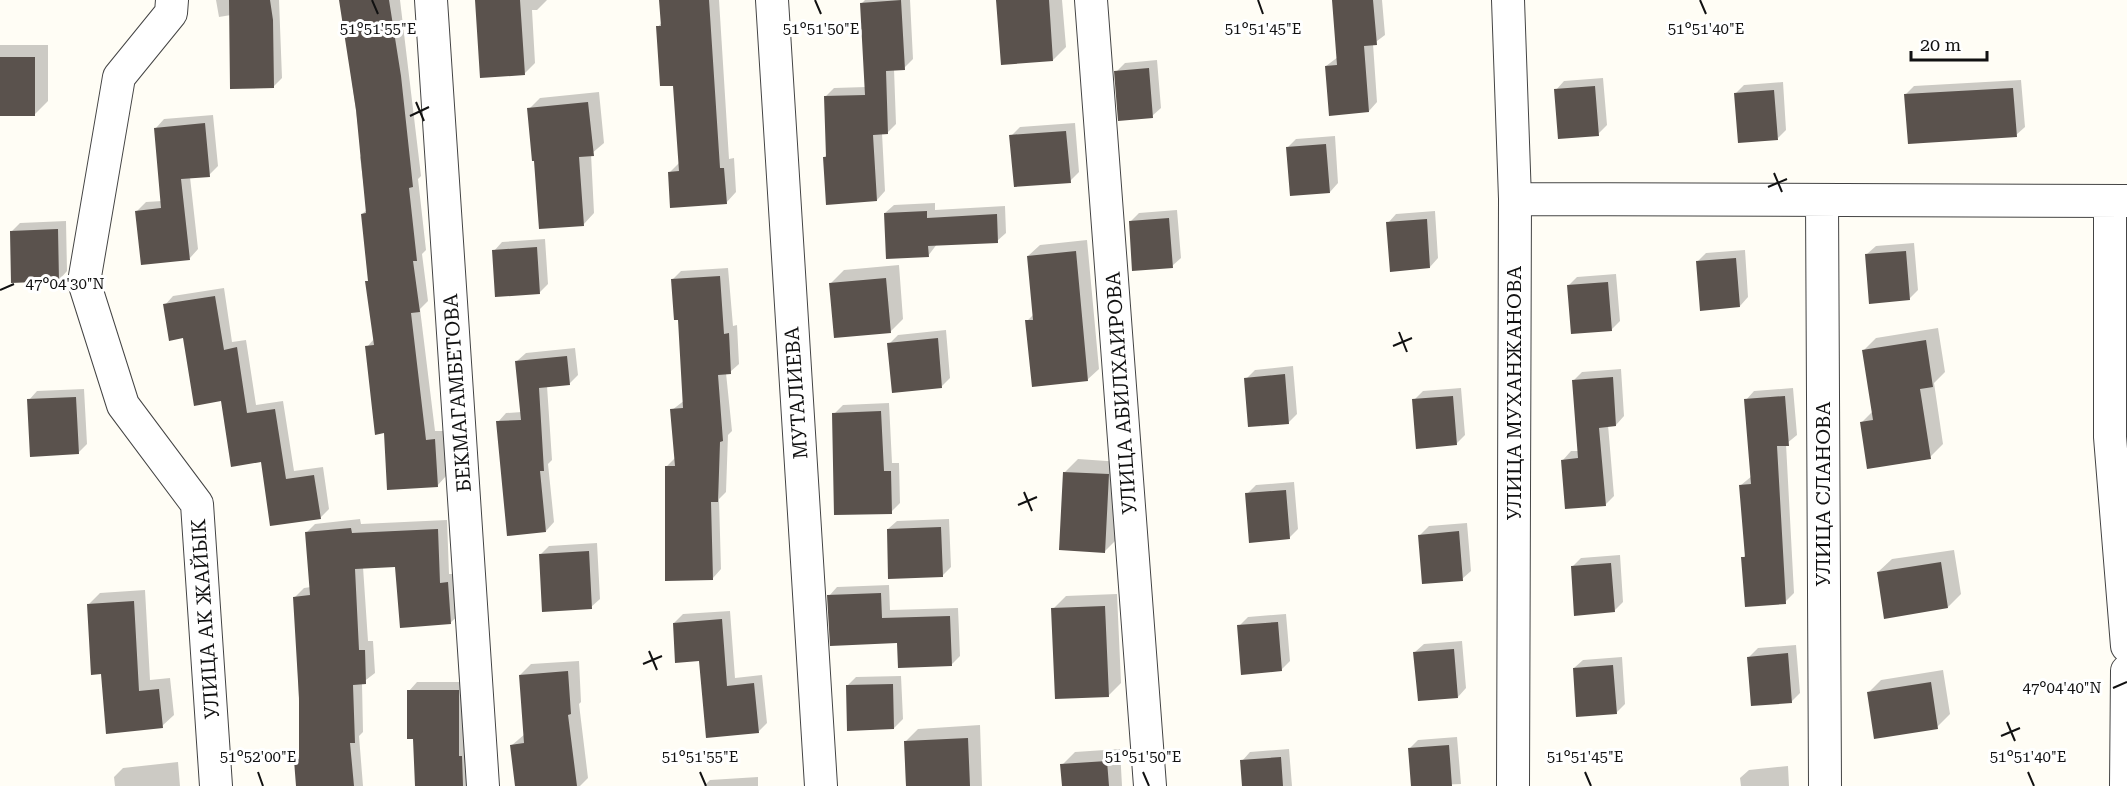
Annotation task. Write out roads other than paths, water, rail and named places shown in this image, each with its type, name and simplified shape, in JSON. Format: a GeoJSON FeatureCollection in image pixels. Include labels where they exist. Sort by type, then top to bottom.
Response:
{"type":"FeatureCollection","features":[{"type":"Feature","properties":{"kind":"street","name":"УЛИЦА АК ЖАЙЫК"},"geometry":{"type":"LineString","coordinates":[[172,0],[171,13],[118,77],[84,282],[123,405],[197,504],[216,786]]}},
{"type":"Feature","properties":{"kind":"street","name":"БЕКМАГАМБЕТОВА"},"geometry":{"type":"LineString","coordinates":[[431,0],[483,786]]}},
{"type":"Feature","properties":{"kind":"street","name":"МУТАЛИЕВА"},"geometry":{"type":"LineString","coordinates":[[772,0],[821,786]]}},
{"type":"Feature","properties":{"kind":"street","name":"УЛИЦА АБИЛХАИРОВА"},"geometry":{"type":"LineString","coordinates":[[1091,0],[1150,786]]}},
{"type":"Feature","properties":{"kind":"street","name":"УЛИЦА МУХАНЖАНОВА"},"geometry":{"type":"LineString","coordinates":[[1508,0],[1515,199],[1513,786]]}},
{"type":"Feature","properties":{"kind":"street"},"geometry":{"type":"LineString","coordinates":[[1515,199],[2119,201],[2110,437],[2127,646]]}},
{"type":"Feature","properties":{"kind":"street","name":"УЛИЦА СЛАНОВА"},"geometry":{"type":"LineString","coordinates":[[1822,201],[1825,786]]}},
{"type":"Feature","properties":{"kind":"street"},"geometry":{"type":"LineString","coordinates":[[2126,786],[2127,671]]}}]}
